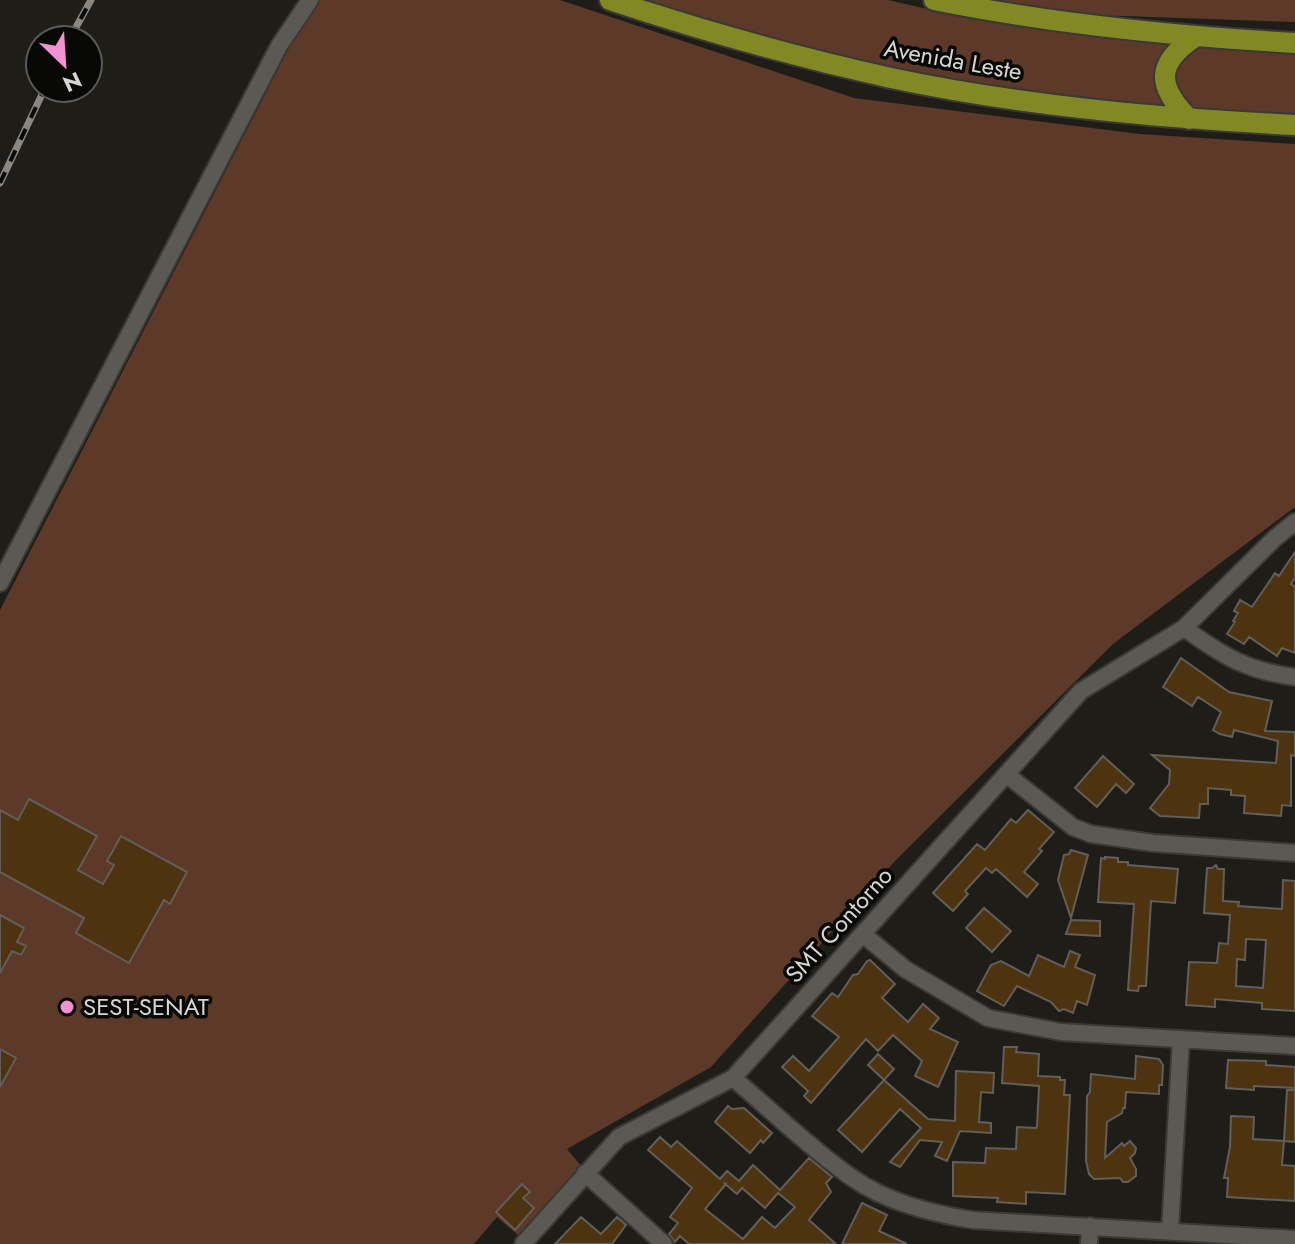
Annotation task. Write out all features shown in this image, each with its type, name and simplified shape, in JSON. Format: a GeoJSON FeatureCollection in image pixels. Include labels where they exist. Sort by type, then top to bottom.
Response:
{"type":"FeatureCollection","features":[{"type":"Feature","properties":{"kind":"main road","name":"Avenida Leste"},"geometry":{"type":"LineString","coordinates":[[610,0],[740,41],[971,93],[1189,119],[1295,125]]}},
{"type":"Feature","properties":{"kind":"main road"},"geometry":{"type":"LineString","coordinates":[[934,0],[1039,18],[1195,37],[1295,43]]}},
{"type":"Feature","properties":{"kind":"main road"},"geometry":{"type":"LineString","coordinates":[[1189,119],[1168,94],[1163,80],[1167,64],[1176,50],[1195,37]]}},
{"type":"Feature","properties":{"kind":"street"},"geometry":{"type":"LineString","coordinates":[[0,583],[279,46],[310,0]]}},
{"type":"Feature","properties":{"kind":"street","name":"SMT Contorno"},"geometry":{"type":"LineString","coordinates":[[523,1244],[619,1137],[733,1078],[1081,691],[1184,628],[1295,522]]}},
{"type":"Feature","properties":{"kind":"street"},"geometry":{"type":"LineString","coordinates":[[1184,628],[1242,666],[1295,677]]}},
{"type":"Feature","properties":{"kind":"street"},"geometry":{"type":"LineString","coordinates":[[1006,774],[1073,827],[1091,834],[1153,843],[1295,853]]}},
{"type":"Feature","properties":{"kind":"street"},"geometry":{"type":"LineString","coordinates":[[864,935],[905,969],[988,1018],[1061,1032],[1295,1046]]}},
{"type":"Feature","properties":{"kind":"street"},"geometry":{"type":"LineString","coordinates":[[1170,1231],[1181,1039]]}},
{"type":"Feature","properties":{"kind":"street"},"geometry":{"type":"LineString","coordinates":[[733,1078],[852,1178],[890,1198],[933,1213],[972,1220],[1295,1239]]}},
{"type":"Feature","properties":{"kind":"street"},"geometry":{"type":"LineString","coordinates":[[585,1173],[664,1244]]}},
{"type":"Feature","properties":{"kind":"street"},"geometry":{"type":"LineString","coordinates":[[1089,1244],[1090,1226]]}},
{"type":"Feature","properties":{"kind":"shaded area"},"geometry":{"type":"Polygon","coordinates":[[[318,0],[560,0],[854,98],[1140,134],[1295,144],[1295,507],[1113,644],[895,861],[711,1067],[567,1149],[581,1166],[518,1235],[497,1217],[474,1244],[0,1244],[0,610],[309,9],[318,0]]]}},
{"type":"Feature","properties":{"kind":"shaded area"},"geometry":{"type":"Polygon","coordinates":[[[642,0],[888,0],[966,18],[1198,45],[1165,68],[1174,113],[976,85],[816,50],[642,0]]]}},
{"type":"Feature","properties":{"kind":"shaded area"},"geometry":{"type":"Polygon","coordinates":[[[1000,0],[1295,0],[1295,22],[1037,13],[1000,0]]]}},
{"type":"Feature","properties":{"kind":"shaded area"},"geometry":{"type":"Polygon","coordinates":[[[1201,46],[1295,51],[1295,119],[1187,117],[1166,69],[1181,53],[1201,46]]]}},
{"type":"Feature","properties":{"kind":"building"},"geometry":{"type":"Polygon","coordinates":[[[1295,552],[1295,578],[1291,584],[1295,587],[1295,653],[1282,648],[1277,656],[1249,637],[1244,644],[1227,634],[1235,622],[1238,613],[1234,611],[1240,600],[1252,607],[1275,573],[1279,576],[1295,552]]]}},
{"type":"Feature","properties":{"kind":"building"},"geometry":{"type":"Polygon","coordinates":[[[1181,658],[1229,692],[1272,701],[1265,731],[1295,732],[1295,756],[1291,755],[1291,806],[1282,805],[1281,816],[1244,813],[1245,796],[1231,795],[1231,790],[1208,788],[1208,804],[1200,804],[1199,818],[1160,816],[1150,808],[1169,784],[1170,770],[1152,755],[1276,763],[1278,741],[1234,730],[1232,737],[1220,734],[1213,730],[1221,712],[1198,697],[1192,706],[1163,687],[1181,658]]]}},
{"type":"Feature","properties":{"kind":"building"},"geometry":{"type":"Polygon","coordinates":[[[1103,756],[1134,784],[1126,793],[1116,784],[1097,807],[1075,788],[1103,756]]]}},
{"type":"Feature","properties":{"kind":"building"},"geometry":{"type":"Polygon","coordinates":[[[29,799],[97,836],[78,870],[103,884],[114,865],[107,861],[121,836],[187,872],[170,904],[164,900],[129,963],[76,933],[84,918],[0,872],[0,810],[18,820],[29,799]]]}},
{"type":"Feature","properties":{"kind":"building"},"geometry":{"type":"Polygon","coordinates":[[[1028,810],[1054,832],[1024,872],[1038,884],[1027,897],[996,869],[992,873],[986,868],[965,891],[968,894],[953,911],[933,893],[977,844],[985,850],[1011,819],[1016,823],[1028,810]]]}},
{"type":"Feature","properties":{"kind":"building"},"geometry":{"type":"Polygon","coordinates":[[[1071,850],[1088,855],[1071,918],[1058,880],[1064,855],[1071,850]]]}},
{"type":"Feature","properties":{"kind":"building"},"geometry":{"type":"Polygon","coordinates":[[[1101,858],[1118,858],[1118,862],[1128,862],[1128,865],[1178,869],[1175,903],[1151,901],[1146,986],[1139,986],[1138,991],[1128,990],[1134,904],[1098,902],[1101,858]]]}},
{"type":"Feature","properties":{"kind":"building"},"geometry":{"type":"Polygon","coordinates":[[[1216,865],[1218,869],[1224,869],[1223,901],[1239,902],[1238,906],[1282,909],[1283,880],[1295,881],[1295,1011],[1262,1009],[1262,1003],[1215,999],[1215,1007],[1186,1005],[1189,962],[1217,963],[1219,943],[1228,944],[1230,915],[1204,913],[1207,868],[1216,865]],[[1246,939],[1245,960],[1237,959],[1236,986],[1263,988],[1266,940],[1246,939]]]}},
{"type":"Feature","properties":{"kind":"building"},"geometry":{"type":"Polygon","coordinates":[[[984,908],[1011,931],[992,952],[966,928],[984,908]]]}},
{"type":"Feature","properties":{"kind":"building"},"geometry":{"type":"Polygon","coordinates":[[[0,915],[24,928],[17,942],[26,946],[21,955],[12,951],[0,973],[0,915]]]}},
{"type":"Feature","properties":{"kind":"building"},"geometry":{"type":"Polygon","coordinates":[[[1071,920],[1100,921],[1100,936],[1066,934],[1071,920]]]}},
{"type":"Feature","properties":{"kind":"building"},"geometry":{"type":"Polygon","coordinates":[[[1070,951],[1080,955],[1075,967],[1095,975],[1087,1005],[1077,1001],[1073,1013],[1064,1009],[1059,1011],[1051,1002],[1017,986],[1004,1006],[977,991],[991,965],[1001,961],[1029,976],[1038,955],[1064,967],[1070,951]]]}},
{"type":"Feature","properties":{"kind":"building"},"geometry":{"type":"Polygon","coordinates":[[[870,960],[895,984],[882,998],[908,1022],[923,1004],[939,1018],[930,1029],[958,1042],[938,1087],[915,1076],[922,1061],[893,1035],[878,1051],[866,1039],[811,1103],[804,1096],[808,1091],[782,1067],[793,1056],[809,1071],[839,1037],[812,1016],[832,993],[838,997],[853,975],[858,974],[870,960]]]}},
{"type":"Feature","properties":{"kind":"building"},"geometry":{"type":"Polygon","coordinates":[[[1004,1047],[1017,1047],[1016,1052],[1039,1054],[1038,1076],[1065,1080],[1064,1095],[1070,1095],[1065,1194],[1026,1192],[1026,1204],[997,1202],[998,1198],[953,1196],[953,1162],[985,1163],[986,1148],[1016,1149],[1017,1127],[1037,1126],[1039,1086],[1002,1083],[1004,1047]]]}},
{"type":"Feature","properties":{"kind":"building"},"geometry":{"type":"Polygon","coordinates":[[[0,1049],[16,1058],[0,1087],[0,1049]]]}},
{"type":"Feature","properties":{"kind":"building"},"geometry":{"type":"Polygon","coordinates":[[[878,1054],[894,1069],[884,1080],[868,1065],[878,1054]]]}},
{"type":"Feature","properties":{"kind":"building"},"geometry":{"type":"Polygon","coordinates":[[[1136,1056],[1159,1059],[1163,1065],[1162,1085],[1159,1085],[1159,1094],[1126,1092],[1122,1113],[1107,1122],[1105,1158],[1122,1143],[1124,1146],[1130,1141],[1136,1148],[1130,1158],[1136,1176],[1128,1182],[1120,1178],[1094,1179],[1089,1174],[1086,1161],[1087,1096],[1091,1074],[1135,1079],[1136,1056]]]}},
{"type":"Feature","properties":{"kind":"building"},"geometry":{"type":"Polygon","coordinates":[[[1228,1060],[1266,1061],[1266,1065],[1295,1067],[1295,1088],[1226,1088],[1228,1060]]]}},
{"type":"Feature","properties":{"kind":"building"},"geometry":{"type":"Polygon","coordinates":[[[956,1071],[994,1073],[993,1093],[981,1092],[979,1122],[991,1123],[991,1133],[960,1131],[947,1161],[935,1156],[942,1142],[920,1140],[900,1167],[890,1162],[921,1128],[900,1109],[862,1152],[838,1130],[884,1080],[928,1119],[955,1121],[956,1071]]]}},
{"type":"Feature","properties":{"kind":"building"},"geometry":{"type":"Polygon","coordinates":[[[1287,1090],[1295,1090],[1295,1142],[1284,1141],[1287,1090]]]}},
{"type":"Feature","properties":{"kind":"building"},"geometry":{"type":"Polygon","coordinates":[[[728,1106],[732,1109],[744,1108],[772,1133],[750,1153],[715,1122],[728,1106]]]}},
{"type":"Feature","properties":{"kind":"building"},"geometry":{"type":"Polygon","coordinates":[[[1231,1116],[1254,1117],[1253,1139],[1284,1141],[1282,1165],[1295,1166],[1295,1201],[1227,1197],[1228,1178],[1224,1178],[1230,1147],[1231,1116]]]}},
{"type":"Feature","properties":{"kind":"building"},"geometry":{"type":"Polygon","coordinates":[[[660,1137],[671,1147],[677,1141],[720,1179],[727,1171],[739,1181],[753,1165],[780,1190],[809,1158],[832,1177],[826,1183],[831,1192],[809,1220],[836,1244],[689,1244],[680,1236],[675,1242],[669,1234],[678,1223],[670,1217],[692,1188],[648,1150],[660,1137]],[[726,1184],[705,1209],[743,1239],[762,1217],[775,1228],[795,1207],[778,1193],[765,1208],[742,1188],[737,1194],[726,1184]]]}},
{"type":"Feature","properties":{"kind":"building"},"geometry":{"type":"Polygon","coordinates":[[[522,1184],[530,1192],[523,1198],[534,1208],[515,1230],[496,1212],[522,1184]]]}},
{"type":"Feature","properties":{"kind":"building"},"geometry":{"type":"Polygon","coordinates":[[[862,1203],[887,1215],[879,1231],[907,1244],[842,1244],[862,1203]]]}},
{"type":"Feature","properties":{"kind":"building"},"geometry":{"type":"Polygon","coordinates":[[[581,1217],[601,1234],[617,1217],[626,1225],[612,1244],[555,1244],[581,1217]]]}},
{"type":"Feature","properties":{"kind":"railway"},"geometry":{"type":"LineString","coordinates":[[78,24],[91,0]]}},
{"type":"Feature","properties":{"kind":"railway"},"geometry":{"type":"LineString","coordinates":[[0,183],[37,104]]}},
{"type":"Feature","properties":{"kind":"place","name":"SEST-SENAT"},"geometry":{"type":"Point","coordinates":[67,1007]}}]}
